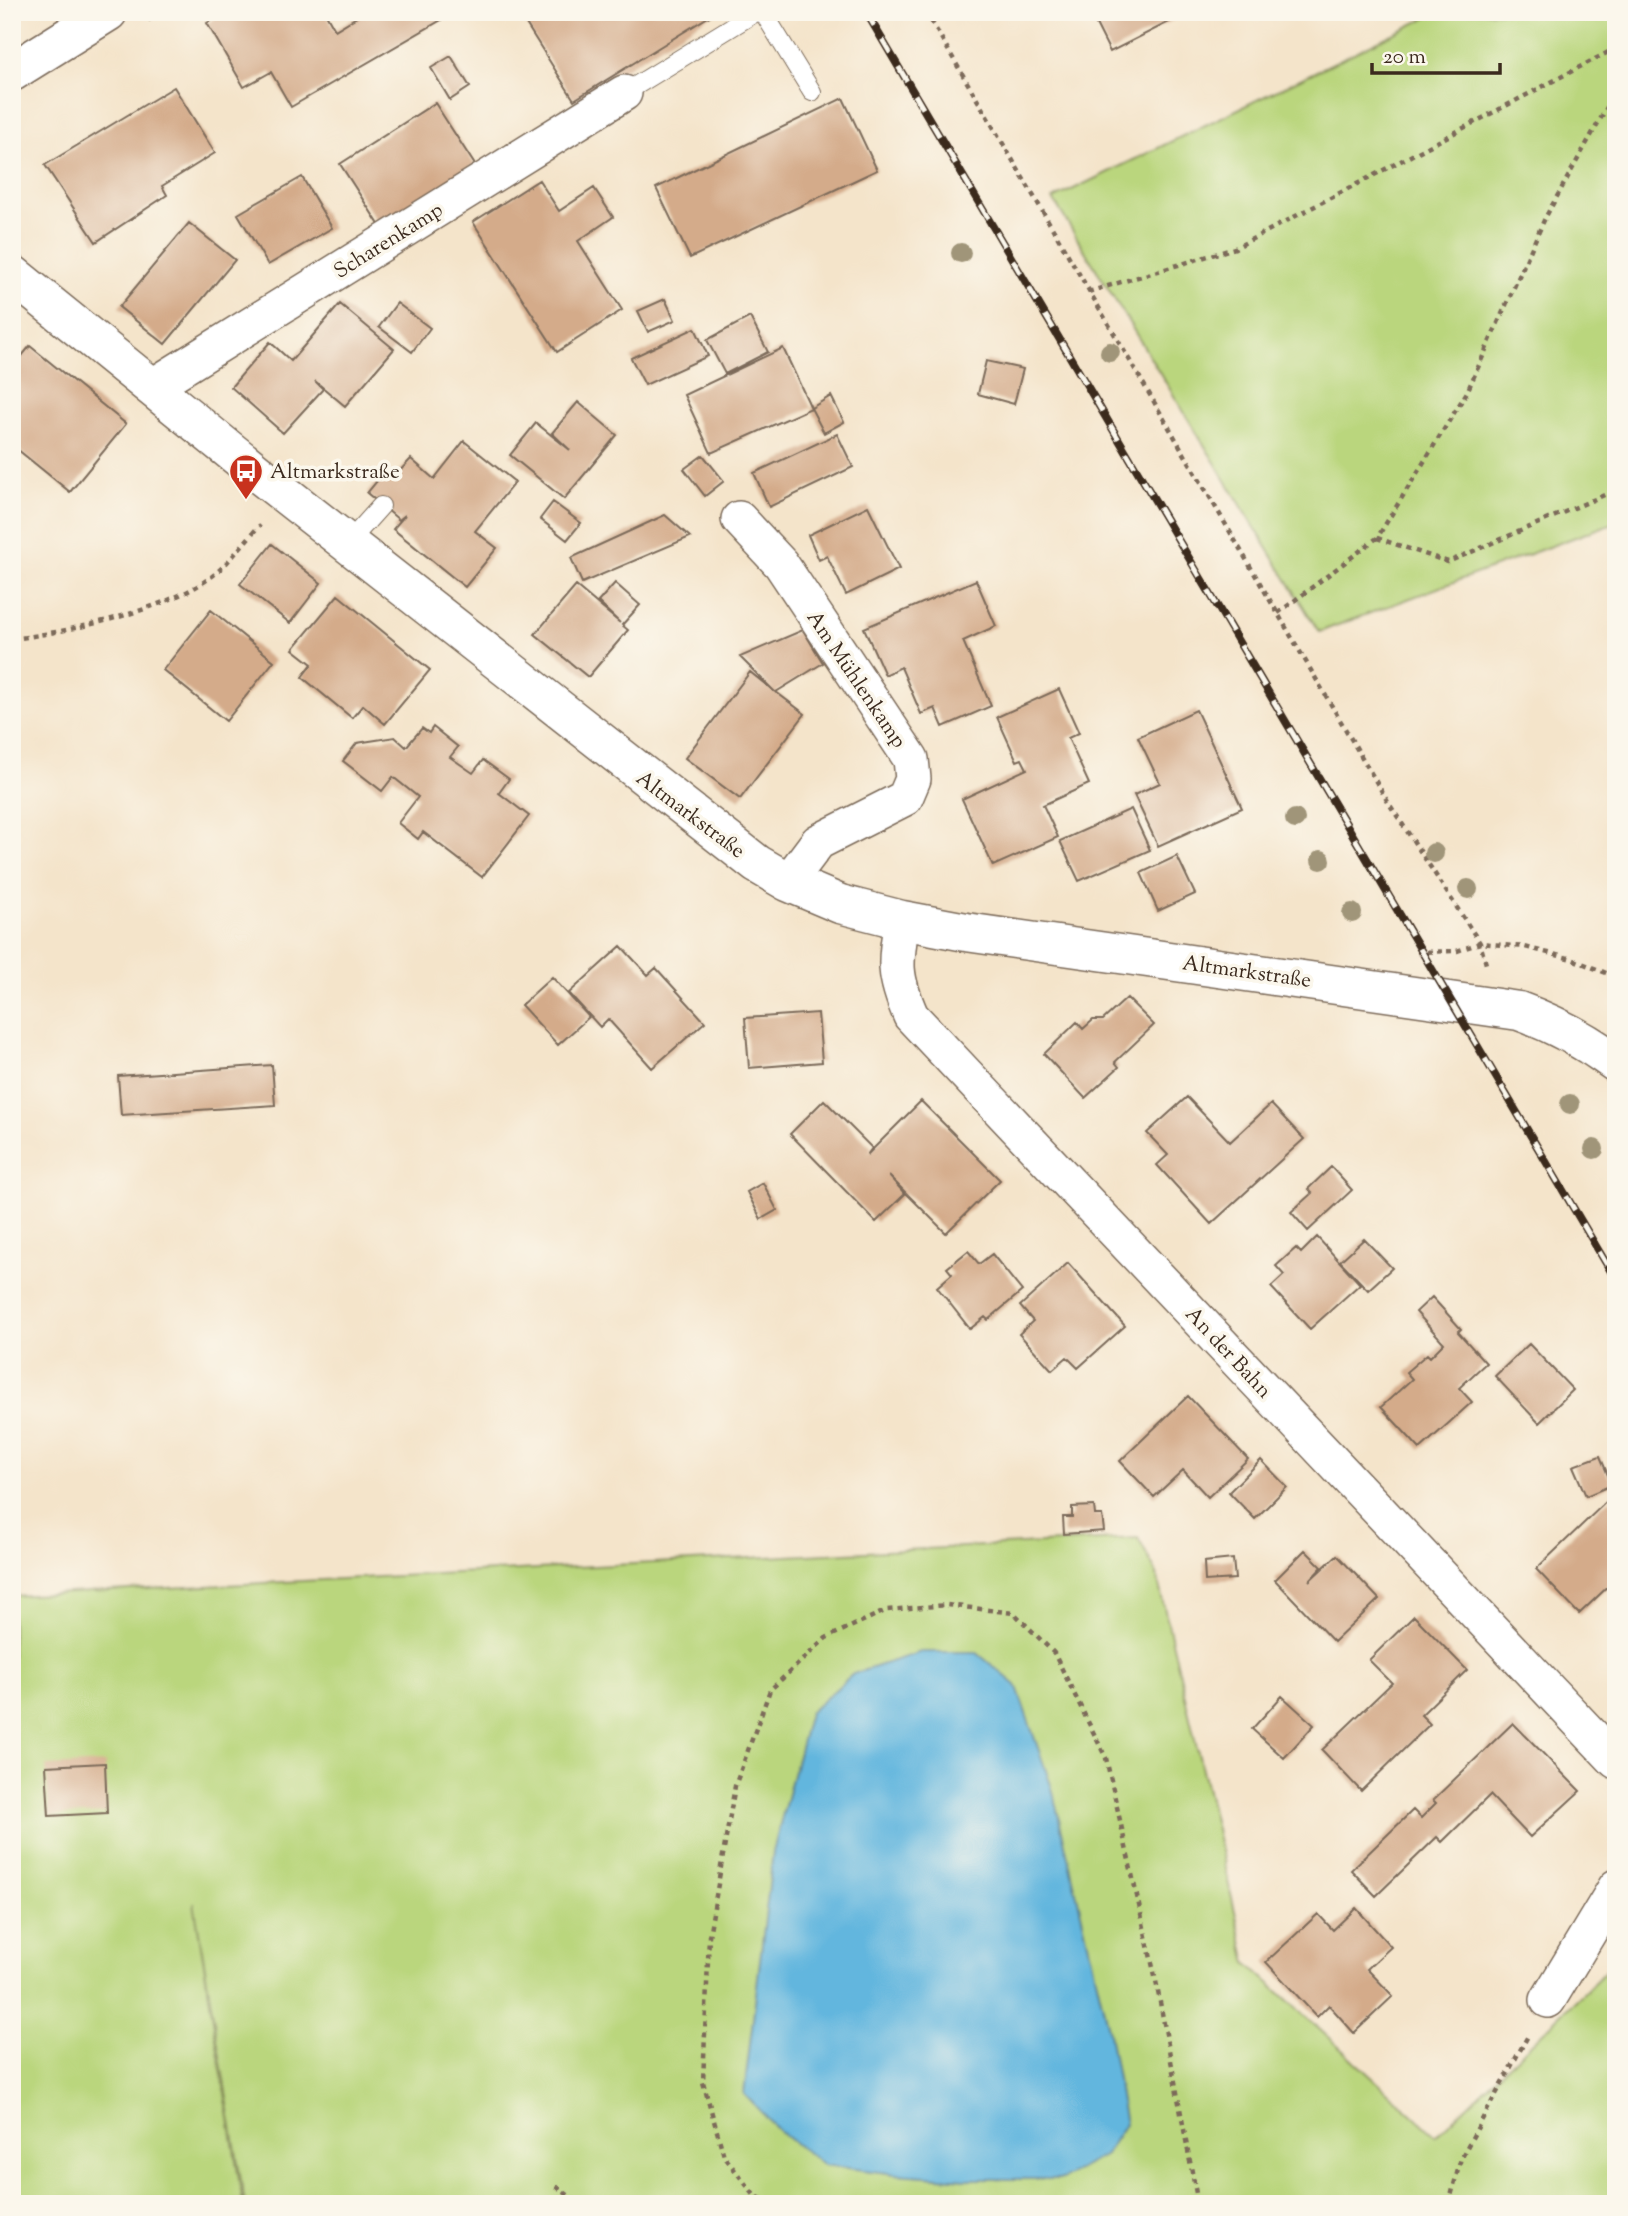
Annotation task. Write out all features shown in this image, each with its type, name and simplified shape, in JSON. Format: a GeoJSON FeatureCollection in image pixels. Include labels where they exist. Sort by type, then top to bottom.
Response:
{"type":"FeatureCollection","features":[{"type":"Feature","properties":{"kind":"main road"},"geometry":{"type":"LineString","coordinates":[[12,72],[108,12]]}},
{"type":"Feature","properties":{"kind":"main road","name":"Altmarkstraße"},"geometry":{"type":"LineString","coordinates":[[12,274],[347,544],[704,825],[788,881],[840,904],[902,920],[1519,1011],[1556,1024],[1590,1043],[1616,1063]]}},
{"type":"Feature","properties":{"kind":"street","name":"Scharenkamp"},"geometry":{"type":"LineString","coordinates":[[153,386],[624,93]]}},
{"type":"Feature","properties":{"kind":"street","name":"Am Mühlenkamp"},"geometry":{"type":"LineString","coordinates":[[738,519],[781,564],[911,759],[914,779],[905,798],[818,842],[788,881]]}},
{"type":"Feature","properties":{"kind":"street","name":"An der Bahn"},"geometry":{"type":"LineString","coordinates":[[902,920],[894,964],[899,988],[911,1016],[1616,1761]]}},
{"type":"Feature","properties":{"kind":"street"},"geometry":{"type":"LineString","coordinates":[[1548,2000],[1616,1887]]}},
{"type":"Feature","properties":{"kind":"lane"},"geometry":{"type":"LineString","coordinates":[[624,93],[757,12]]}},
{"type":"Feature","properties":{"kind":"lane"},"geometry":{"type":"LineString","coordinates":[[763,12],[812,92]]}},
{"type":"Feature","properties":{"kind":"lane"},"geometry":{"type":"LineString","coordinates":[[347,544],[381,506]]}},
{"type":"Feature","properties":{"kind":"path"},"geometry":{"type":"LineString","coordinates":[[926,12],[1388,802],[1480,943],[1525,947],[1572,959],[1616,977]]}},
{"type":"Feature","properties":{"kind":"path"},"geometry":{"type":"LineString","coordinates":[[1088,292],[1235,248],[1616,48]]}},
{"type":"Feature","properties":{"kind":"path"},"geometry":{"type":"LineString","coordinates":[[1278,613],[1377,538],[1467,392],[1545,218],[1616,91]]}},
{"type":"Feature","properties":{"kind":"path"},"geometry":{"type":"LineString","coordinates":[[1377,538],[1448,562],[1616,490]]}},
{"type":"Feature","properties":{"kind":"path"},"geometry":{"type":"LineString","coordinates":[[12,639],[96,622],[167,600],[215,573],[287,496]]}},
{"type":"Feature","properties":{"kind":"path"},"geometry":{"type":"LineString","coordinates":[[771,2204],[754,2195],[724,2156],[703,2082],[709,1936],[734,1786],[770,1690],[826,1638],[887,1610],[947,1605],[1014,1613],[1054,1653],[1106,1758],[1156,1981],[1198,2204]]}},
{"type":"Feature","properties":{"kind":"path"},"geometry":{"type":"LineString","coordinates":[[1449,2204],[1461,2158],[1548,2000]]}},
{"type":"Feature","properties":{"kind":"path"},"geometry":{"type":"LineString","coordinates":[[556,2186],[580,2204]]}},
{"type":"Feature","properties":{"kind":"path"},"geometry":{"type":"LineString","coordinates":[[752,2204],[754,2195]]}},
{"type":"Feature","properties":{"kind":"green space"},"geometry":{"type":"Polygon","coordinates":[[[1438,12],[1616,12],[1616,522],[1319,632],[1053,199],[1438,12]]]}},
{"type":"Feature","properties":{"kind":"green space"},"geometry":{"type":"Polygon","coordinates":[[[1138,1538],[1156,1572],[1247,1963],[1436,2136],[1616,1961],[1616,2204],[245,2204],[194,1903],[243,2204],[12,2204],[12,1596],[1138,1538]]]}},
{"type":"Feature","properties":{"kind":"water"},"geometry":{"type":"Polygon","coordinates":[[[921,1652],[976,1652],[1016,1685],[1052,1788],[1109,2033],[1125,2124],[1105,2155],[1062,2179],[967,2179],[823,2165],[779,2131],[744,2094],[773,1852],[809,1713],[853,1674],[921,1652]]]}},
{"type":"Feature","properties":{"kind":"building"},"geometry":{"type":"Polygon","coordinates":[[[225,12],[325,12],[335,30],[365,12],[437,12],[441,20],[291,107],[271,72],[244,87],[207,23],[225,12]]]}},
{"type":"Feature","properties":{"kind":"building"},"geometry":{"type":"Polygon","coordinates":[[[540,12],[716,12],[574,100],[525,22],[540,12]]]}},
{"type":"Feature","properties":{"kind":"building"},"geometry":{"type":"Polygon","coordinates":[[[1090,12],[1177,12],[1179,17],[1110,52],[1090,12]]]}},
{"type":"Feature","properties":{"kind":"building"},"geometry":{"type":"Polygon","coordinates":[[[451,56],[470,87],[450,100],[431,68],[451,56]]]}},
{"type":"Feature","properties":{"kind":"building"},"geometry":{"type":"Polygon","coordinates":[[[174,87],[215,153],[162,186],[167,195],[96,242],[45,165],[174,87]]]}},
{"type":"Feature","properties":{"kind":"building"},"geometry":{"type":"Polygon","coordinates":[[[843,98],[877,170],[690,258],[656,188],[843,98]]]}},
{"type":"Feature","properties":{"kind":"building"},"geometry":{"type":"Polygon","coordinates":[[[435,103],[475,165],[380,226],[340,164],[435,103]]]}},
{"type":"Feature","properties":{"kind":"building"},"geometry":{"type":"Polygon","coordinates":[[[302,177],[332,228],[268,265],[238,214],[302,177]]]}},
{"type":"Feature","properties":{"kind":"building"},"geometry":{"type":"Polygon","coordinates":[[[539,180],[559,211],[594,188],[613,217],[578,241],[622,310],[557,352],[473,222],[539,180]]]}},
{"type":"Feature","properties":{"kind":"building"},"geometry":{"type":"Polygon","coordinates":[[[189,223],[235,260],[165,344],[119,307],[189,223]]]}},
{"type":"Feature","properties":{"kind":"building"},"geometry":{"type":"Polygon","coordinates":[[[665,299],[675,320],[648,332],[638,311],[665,299]]]}},
{"type":"Feature","properties":{"kind":"building"},"geometry":{"type":"Polygon","coordinates":[[[397,303],[430,328],[412,352],[379,327],[397,303]]]}},
{"type":"Feature","properties":{"kind":"building"},"geometry":{"type":"Polygon","coordinates":[[[340,304],[394,349],[345,406],[315,381],[323,389],[283,433],[231,387],[270,342],[291,361],[340,304]]]}},
{"type":"Feature","properties":{"kind":"building"},"geometry":{"type":"Polygon","coordinates":[[[750,317],[768,352],[725,374],[707,340],[750,317]]]}},
{"type":"Feature","properties":{"kind":"building"},"geometry":{"type":"Polygon","coordinates":[[[695,328],[708,356],[645,385],[631,358],[695,328]]]}},
{"type":"Feature","properties":{"kind":"building"},"geometry":{"type":"Polygon","coordinates":[[[30,346],[126,424],[70,492],[12,445],[12,368],[30,346]]]}},
{"type":"Feature","properties":{"kind":"building"},"geometry":{"type":"Polygon","coordinates":[[[783,348],[811,408],[711,453],[684,395],[783,348]]]}},
{"type":"Feature","properties":{"kind":"building"},"geometry":{"type":"Polygon","coordinates":[[[986,361],[1023,369],[1014,404],[978,394],[986,361]]]}},
{"type":"Feature","properties":{"kind":"building"},"geometry":{"type":"Polygon","coordinates":[[[831,396],[844,422],[824,433],[811,408],[831,396]]]}},
{"type":"Feature","properties":{"kind":"building"},"geometry":{"type":"Polygon","coordinates":[[[578,402],[617,435],[564,499],[510,455],[536,423],[570,450],[552,433],[578,402]]]}},
{"type":"Feature","properties":{"kind":"building"},"geometry":{"type":"Polygon","coordinates":[[[837,434],[853,467],[769,507],[754,473],[837,434]]]}},
{"type":"Feature","properties":{"kind":"building"},"geometry":{"type":"Polygon","coordinates":[[[464,441],[515,482],[475,531],[497,548],[465,587],[393,529],[405,515],[399,520],[367,493],[386,470],[394,477],[411,459],[434,479],[464,441]]]}},
{"type":"Feature","properties":{"kind":"building"},"geometry":{"type":"Polygon","coordinates":[[[703,455],[724,481],[705,496],[684,469],[703,455]]]}},
{"type":"Feature","properties":{"kind":"building"},"geometry":{"type":"Polygon","coordinates":[[[553,502],[581,523],[567,540],[540,519],[553,502]]]}},
{"type":"Feature","properties":{"kind":"building"},"geometry":{"type":"Polygon","coordinates":[[[868,506],[899,569],[846,595],[827,556],[819,560],[808,535],[868,506]]]}},
{"type":"Feature","properties":{"kind":"building"},"geometry":{"type":"Polygon","coordinates":[[[665,515],[690,537],[582,583],[571,558],[665,515]]]}},
{"type":"Feature","properties":{"kind":"building"},"geometry":{"type":"Polygon","coordinates":[[[272,544],[321,583],[290,623],[240,584],[272,544]]]}},
{"type":"Feature","properties":{"kind":"building"},"geometry":{"type":"Polygon","coordinates":[[[976,580],[996,626],[963,641],[991,706],[943,727],[935,708],[921,714],[901,667],[885,675],[864,628],[976,580]]]}},
{"type":"Feature","properties":{"kind":"building"},"geometry":{"type":"Polygon","coordinates":[[[615,583],[640,605],[622,625],[628,630],[588,677],[535,634],[576,586],[620,623],[598,602],[615,583]]]}},
{"type":"Feature","properties":{"kind":"building"},"geometry":{"type":"Polygon","coordinates":[[[338,595],[430,670],[385,724],[363,705],[352,718],[302,677],[312,664],[293,649],[338,595]]]}},
{"type":"Feature","properties":{"kind":"building"},"geometry":{"type":"Polygon","coordinates":[[[211,610],[274,661],[226,721],[163,670],[211,610]]]}},
{"type":"Feature","properties":{"kind":"building"},"geometry":{"type":"Polygon","coordinates":[[[803,630],[823,663],[776,692],[805,714],[740,799],[685,758],[750,672],[775,692],[740,657],[803,630]]]}},
{"type":"Feature","properties":{"kind":"building"},"geometry":{"type":"Polygon","coordinates":[[[1059,689],[1079,733],[1068,738],[1089,784],[1043,805],[1058,837],[993,866],[962,799],[1027,769],[1022,759],[1017,761],[997,717],[1059,689]]]}},
{"type":"Feature","properties":{"kind":"building"},"geometry":{"type":"Polygon","coordinates":[[[1196,710],[1242,808],[1158,846],[1134,795],[1160,783],[1138,737],[1196,710]]]}},
{"type":"Feature","properties":{"kind":"building"},"geometry":{"type":"Polygon","coordinates":[[[433,727],[458,747],[450,757],[473,773],[483,760],[509,779],[499,793],[529,816],[482,877],[423,832],[418,839],[398,823],[418,797],[393,777],[382,791],[343,761],[357,743],[395,737],[406,747],[422,728],[429,733],[433,727]]]}},
{"type":"Feature","properties":{"kind":"building"},"geometry":{"type":"Polygon","coordinates":[[[1131,809],[1150,850],[1079,881],[1060,841],[1131,809]]]}},
{"type":"Feature","properties":{"kind":"building"},"geometry":{"type":"Polygon","coordinates":[[[1177,856],[1195,894],[1158,911],[1141,873],[1177,856]]]}},
{"type":"Feature","properties":{"kind":"building"},"geometry":{"type":"Polygon","coordinates":[[[621,946],[648,975],[656,968],[705,1022],[652,1068],[608,1019],[600,1027],[569,993],[621,946]]]}},
{"type":"Feature","properties":{"kind":"building"},"geometry":{"type":"Polygon","coordinates":[[[552,977],[589,1017],[558,1045],[521,1005],[552,977]]]}},
{"type":"Feature","properties":{"kind":"building"},"geometry":{"type":"Polygon","coordinates":[[[1127,998],[1154,1025],[1115,1062],[1119,1067],[1085,1098],[1044,1054],[1077,1022],[1083,1029],[1093,1020],[1103,1020],[1127,998]]]}},
{"type":"Feature","properties":{"kind":"building"},"geometry":{"type":"Polygon","coordinates":[[[818,1013],[822,1062],[749,1068],[745,1018],[818,1013]]]}},
{"type":"Feature","properties":{"kind":"building"},"geometry":{"type":"Polygon","coordinates":[[[272,1065],[275,1105],[121,1115],[118,1076],[272,1065]]]}},
{"type":"Feature","properties":{"kind":"building"},"geometry":{"type":"Polygon","coordinates":[[[1187,1097],[1230,1142],[1271,1104],[1304,1139],[1211,1224],[1157,1165],[1168,1155],[1147,1133],[1187,1097]]]}},
{"type":"Feature","properties":{"kind":"building"},"geometry":{"type":"Polygon","coordinates":[[[824,1100],[872,1148],[867,1155],[921,1101],[1000,1180],[946,1233],[889,1176],[905,1194],[876,1222],[790,1134],[824,1100]]]}},
{"type":"Feature","properties":{"kind":"building"},"geometry":{"type":"Polygon","coordinates":[[[1331,1167],[1352,1190],[1308,1231],[1291,1212],[1312,1193],[1308,1189],[1331,1167]]]}},
{"type":"Feature","properties":{"kind":"building"},"geometry":{"type":"Polygon","coordinates":[[[763,1183],[777,1210],[761,1219],[747,1192],[763,1183]]]}},
{"type":"Feature","properties":{"kind":"building"},"geometry":{"type":"Polygon","coordinates":[[[1317,1237],[1360,1284],[1310,1329],[1271,1287],[1284,1275],[1276,1266],[1296,1248],[1301,1253],[1317,1237]]]}},
{"type":"Feature","properties":{"kind":"building"},"geometry":{"type":"Polygon","coordinates":[[[1364,1239],[1392,1268],[1368,1290],[1340,1261],[1364,1239]]]}},
{"type":"Feature","properties":{"kind":"building"},"geometry":{"type":"Polygon","coordinates":[[[968,1251],[979,1264],[992,1254],[1022,1291],[988,1320],[985,1317],[970,1329],[937,1287],[952,1274],[947,1268],[968,1251]]]}},
{"type":"Feature","properties":{"kind":"building"},"geometry":{"type":"Polygon","coordinates":[[[1068,1263],[1125,1326],[1078,1368],[1067,1357],[1052,1370],[1019,1334],[1033,1321],[1020,1306],[1068,1263]]]}},
{"type":"Feature","properties":{"kind":"building"},"geometry":{"type":"Polygon","coordinates":[[[1432,1297],[1461,1329],[1458,1332],[1486,1363],[1459,1388],[1472,1402],[1420,1449],[1381,1407],[1412,1379],[1406,1372],[1427,1354],[1430,1357],[1444,1343],[1416,1312],[1432,1297]]]}},
{"type":"Feature","properties":{"kind":"building"},"geometry":{"type":"Polygon","coordinates":[[[1529,1344],[1573,1390],[1539,1423],[1495,1376],[1529,1344]]]}},
{"type":"Feature","properties":{"kind":"building"},"geometry":{"type":"Polygon","coordinates":[[[1188,1396],[1248,1459],[1208,1497],[1183,1470],[1154,1497],[1120,1461],[1188,1396]]]}},
{"type":"Feature","properties":{"kind":"building"},"geometry":{"type":"Polygon","coordinates":[[[1600,1456],[1612,1485],[1586,1496],[1573,1466],[1600,1456]]]}},
{"type":"Feature","properties":{"kind":"building"},"geometry":{"type":"Polygon","coordinates":[[[1261,1460],[1287,1487],[1255,1519],[1229,1492],[1261,1460]]]}},
{"type":"Feature","properties":{"kind":"building"},"geometry":{"type":"Polygon","coordinates":[[[1609,1499],[1616,1505],[1616,1583],[1614,1581],[1579,1614],[1536,1569],[1609,1499]]]}},
{"type":"Feature","properties":{"kind":"building"},"geometry":{"type":"Polygon","coordinates":[[[1094,1506],[1095,1515],[1102,1515],[1104,1531],[1064,1534],[1063,1517],[1072,1517],[1072,1507],[1094,1506]]]}},
{"type":"Feature","properties":{"kind":"building"},"geometry":{"type":"Polygon","coordinates":[[[1305,1550],[1322,1567],[1309,1581],[1337,1555],[1379,1599],[1334,1642],[1275,1580],[1305,1550]]]}},
{"type":"Feature","properties":{"kind":"building"},"geometry":{"type":"Polygon","coordinates":[[[1233,1559],[1235,1579],[1205,1581],[1204,1562],[1233,1559]]]}},
{"type":"Feature","properties":{"kind":"building"},"geometry":{"type":"Polygon","coordinates":[[[1414,1616],[1467,1670],[1421,1715],[1430,1724],[1361,1791],[1322,1750],[1392,1683],[1369,1660],[1414,1616]]]}},
{"type":"Feature","properties":{"kind":"building"},"geometry":{"type":"Polygon","coordinates":[[[1282,1696],[1314,1725],[1284,1758],[1252,1729],[1282,1696]]]}},
{"type":"Feature","properties":{"kind":"building"},"geometry":{"type":"Polygon","coordinates":[[[1513,1723],[1580,1791],[1530,1837],[1490,1795],[1442,1842],[1437,1837],[1376,1896],[1351,1870],[1413,1810],[1421,1818],[1436,1803],[1433,1800],[1513,1723]]]}},
{"type":"Feature","properties":{"kind":"building"},"geometry":{"type":"Polygon","coordinates":[[[105,1763],[107,1813],[49,1816],[46,1766],[105,1763]]]}},
{"type":"Feature","properties":{"kind":"building"},"geometry":{"type":"Polygon","coordinates":[[[1356,1908],[1391,1947],[1367,1969],[1393,1996],[1354,2033],[1329,2005],[1317,2017],[1266,1962],[1318,1914],[1333,1930],[1356,1908]]]}},
{"type":"Feature","properties":{"kind":"railway"},"geometry":{"type":"LineString","coordinates":[[866,12],[1616,1280]]}},
{"type":"Feature","properties":{"kind":"place","name":"Altmarkstraße"},"geometry":{"type":"Point","coordinates":[246,501]}}]}
